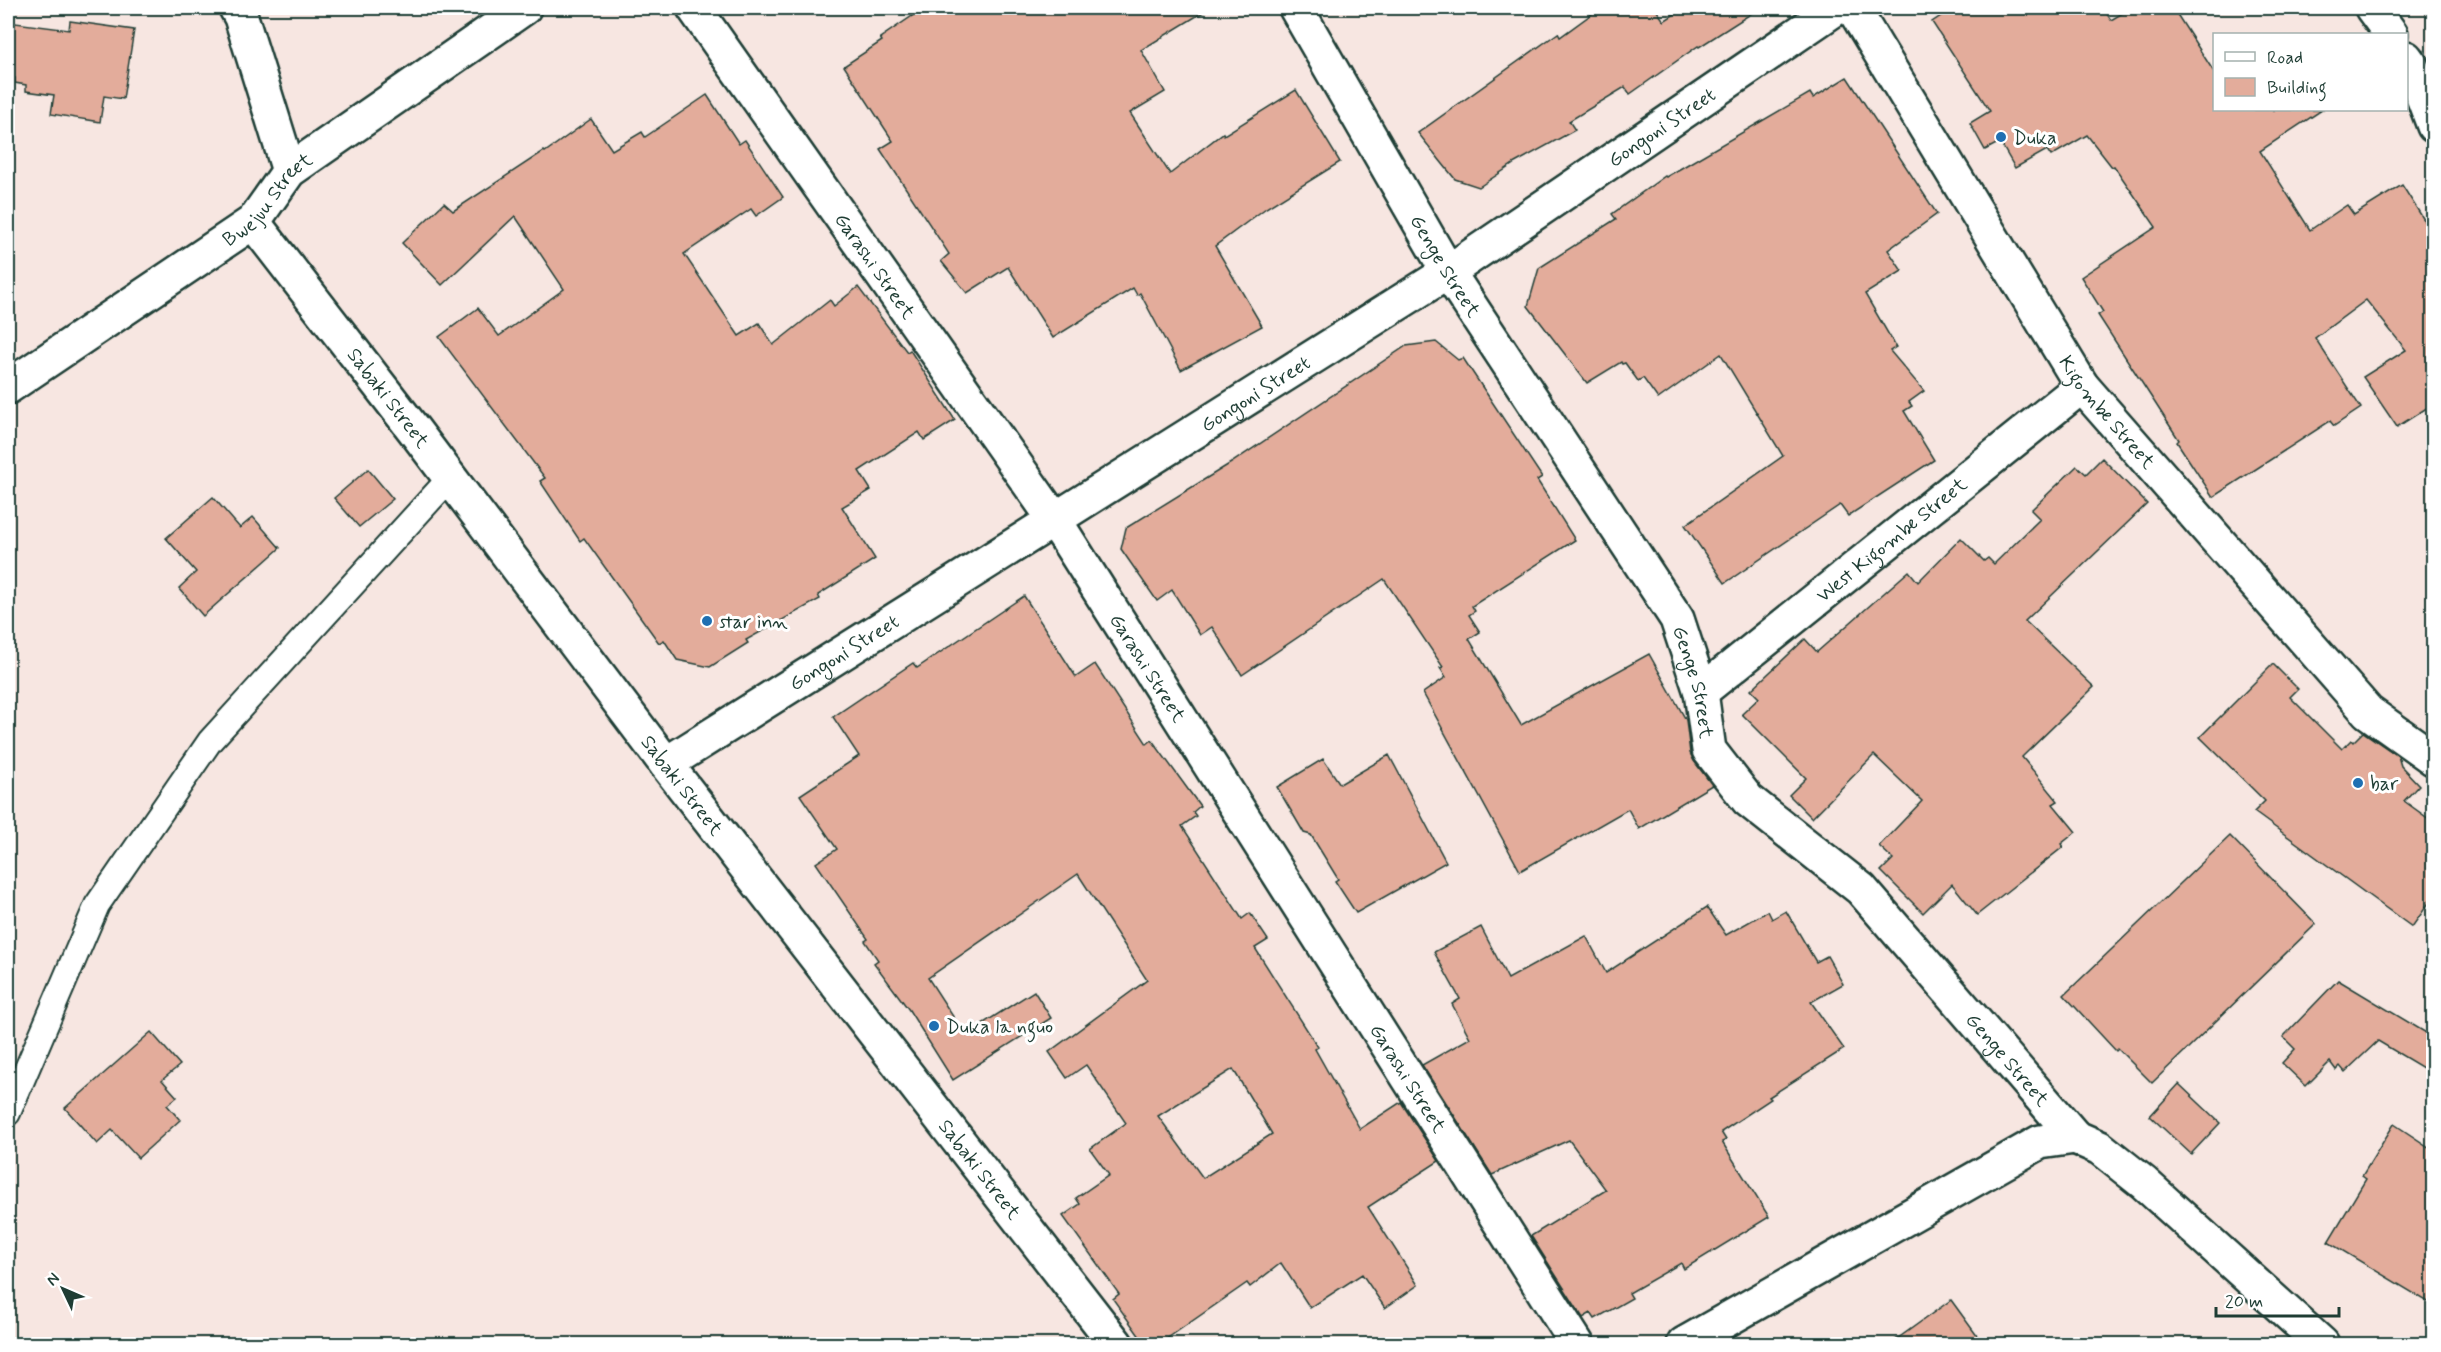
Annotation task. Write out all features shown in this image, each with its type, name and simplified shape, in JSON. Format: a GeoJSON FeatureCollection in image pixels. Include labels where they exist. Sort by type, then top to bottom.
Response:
{"type":"FeatureCollection","features":[{"type":"Feature","properties":{"kind":"street"},"geometry":{"type":"LineString","coordinates":[[236,8],[241,17],[289,171]]}},
{"type":"Feature","properties":{"kind":"street","name":"Bwejuu Street"},"geometry":{"type":"LineString","coordinates":[[8,387],[253,222],[289,171],[524,8]]}},
{"type":"Feature","properties":{"kind":"street","name":"Garashi Street"},"geometry":{"type":"LineString","coordinates":[[694,8],[1054,519],[1577,1344]]}},
{"type":"Feature","properties":{"kind":"street","name":"Genge Street"},"geometry":{"type":"LineString","coordinates":[[1296,8],[1448,272],[1677,619],[1701,692],[1709,750],[1748,800],[1861,889],[2075,1137],[2100,1148],[2144,1183],[2322,1344]]}},
{"type":"Feature","properties":{"kind":"street","name":"Gongoni Street"},"geometry":{"type":"LineString","coordinates":[[666,764],[1448,272],[1836,8]]}},
{"type":"Feature","properties":{"kind":"street","name":"Kigombe Street"},"geometry":{"type":"LineString","coordinates":[[1853,8],[2082,386],[2368,711],[2433,759]]}},
{"type":"Feature","properties":{"kind":"street"},"geometry":{"type":"LineString","coordinates":[[2372,8],[2390,33]]}},
{"type":"Feature","properties":{"kind":"street"},"geometry":{"type":"LineString","coordinates":[[2408,61],[2433,126]]}},
{"type":"Feature","properties":{"kind":"street","name":"Sabaki Street"},"geometry":{"type":"LineString","coordinates":[[253,222],[450,477],[666,764],[1116,1344]]}},
{"type":"Feature","properties":{"kind":"street","name":"West Kigombe Street"},"geometry":{"type":"LineString","coordinates":[[1701,692],[2082,386]]}},
{"type":"Feature","properties":{"kind":"street"},"geometry":{"type":"LineString","coordinates":[[1684,1344],[2040,1142],[2075,1137]]}},
{"type":"Feature","properties":{"kind":"lane"},"geometry":{"type":"LineString","coordinates":[[8,1113],[97,905],[210,741],[450,477]]}},
{"type":"Feature","properties":{"kind":"building"},"geometry":{"type":"Polygon","coordinates":[[[924,8],[1210,8],[1141,50],[1165,92],[1130,113],[1170,174],[1223,133],[1224,135],[1296,90],[1340,162],[1266,208],[1215,246],[1262,326],[1181,370],[1140,293],[1137,295],[1133,288],[1053,338],[1008,267],[967,293],[941,261],[949,254],[880,149],[893,141],[844,66],[882,41],[880,38],[924,8]]]}},
{"type":"Feature","properties":{"kind":"building"},"geometry":{"type":"Polygon","coordinates":[[[1600,8],[1655,8],[1664,21],[1684,8],[1760,8],[1698,46],[1630,94],[1625,87],[1569,121],[1575,130],[1515,163],[1479,187],[1455,179],[1418,133],[1558,33],[1560,37],[1600,8]]]}},
{"type":"Feature","properties":{"kind":"building"},"geometry":{"type":"Polygon","coordinates":[[[1953,8],[2103,8],[2111,20],[2131,8],[2173,8],[2213,70],[2213,111],[2320,111],[2260,151],[2310,230],[2347,205],[2354,215],[2402,185],[2433,234],[2433,404],[2397,427],[2363,377],[2406,350],[2366,300],[2315,338],[2361,408],[2334,426],[2330,421],[2213,497],[2098,315],[2103,312],[2081,277],[2156,227],[2114,166],[2112,167],[2087,135],[2051,156],[2047,150],[2015,168],[2000,142],[1985,150],[1970,123],[1990,111],[1932,22],[1953,8]]]}},
{"type":"Feature","properties":{"kind":"building"},"geometry":{"type":"Polygon","coordinates":[[[70,21],[134,30],[123,99],[104,96],[100,122],[51,114],[54,95],[26,91],[26,85],[15,83],[15,78],[8,77],[8,22],[69,30],[70,21]]]}},
{"type":"Feature","properties":{"kind":"building"},"geometry":{"type":"Polygon","coordinates":[[[1847,77],[1937,214],[1888,250],[1902,271],[1865,294],[1896,347],[1890,351],[1924,391],[1909,402],[1912,406],[1904,411],[1934,460],[1848,516],[1840,505],[1725,583],[1685,525],[1783,456],[1721,354],[1658,399],[1643,378],[1638,381],[1625,363],[1621,362],[1587,383],[1528,306],[1539,268],[1616,219],[1612,214],[1665,176],[1810,93],[1813,98],[1847,77]]]}},
{"type":"Feature","properties":{"kind":"building"},"geometry":{"type":"Polygon","coordinates":[[[707,95],[739,144],[745,140],[783,197],[756,216],[751,209],[684,254],[739,336],[759,323],[773,345],[830,300],[834,306],[858,287],[907,352],[910,350],[955,420],[924,440],[919,432],[859,471],[871,490],[842,507],[875,559],[818,595],[820,599],[746,640],[748,643],[710,667],[677,660],[664,640],[659,643],[584,538],[580,541],[540,481],[545,478],[439,337],[478,308],[499,336],[564,289],[515,216],[442,285],[402,243],[444,203],[453,211],[545,152],[591,119],[612,150],[642,132],[645,137],[707,95]]]}},
{"type":"Feature","properties":{"kind":"building"},"geometry":{"type":"Polygon","coordinates":[[[1436,342],[1458,360],[1463,358],[1542,477],[1537,480],[1575,540],[1472,606],[1475,611],[1469,615],[1480,632],[1469,639],[1521,725],[1649,654],[1686,720],[1690,753],[1712,785],[1639,829],[1628,809],[1520,871],[1423,693],[1446,677],[1440,668],[1443,667],[1384,579],[1242,675],[1212,627],[1200,635],[1172,590],[1157,601],[1121,549],[1126,528],[1231,463],[1406,346],[1436,342]]]}},
{"type":"Feature","properties":{"kind":"building"},"geometry":{"type":"Polygon","coordinates":[[[2102,458],[2147,504],[2025,621],[2094,687],[2022,757],[2058,801],[2053,804],[2076,832],[2061,844],[2063,847],[1977,915],[1952,884],[1923,913],[1881,871],[1893,859],[1879,846],[1922,801],[1874,755],[1812,818],[1789,795],[1806,778],[1742,714],[1759,698],[1751,690],[1805,639],[1817,652],[1909,571],[1918,582],[1961,538],[1984,561],[1988,558],[1994,564],[2040,519],[2031,510],[2077,466],[2086,474],[2102,458]]]}},
{"type":"Feature","properties":{"kind":"building"},"geometry":{"type":"Polygon","coordinates":[[[368,469],[393,499],[359,527],[334,498],[368,469]]]}},
{"type":"Feature","properties":{"kind":"building"},"geometry":{"type":"Polygon","coordinates":[[[213,497],[240,528],[253,517],[280,548],[203,616],[179,588],[196,572],[166,538],[213,497]]]}},
{"type":"Feature","properties":{"kind":"building"},"geometry":{"type":"Polygon","coordinates":[[[1024,596],[1076,677],[1095,664],[1147,744],[1152,740],[1200,806],[1193,812],[1196,816],[1182,826],[1242,919],[1250,913],[1268,940],[1255,948],[1318,1047],[1315,1049],[1360,1129],[1401,1102],[1439,1161],[1368,1207],[1418,1285],[1385,1308],[1362,1274],[1310,1308],[1281,1263],[1250,1287],[1247,1283],[1159,1344],[1145,1344],[1113,1299],[1119,1294],[1063,1216],[1080,1204],[1076,1198],[1109,1175],[1090,1149],[1126,1123],[1086,1065],[1067,1078],[1049,1052],[1147,980],[1078,874],[928,978],[965,1035],[1034,991],[1051,1018],[953,1080],[909,1010],[874,963],[878,960],[865,941],[868,939],[816,863],[837,849],[800,795],[859,756],[833,717],[913,663],[917,668],[1024,596]],[[1233,1069],[1158,1116],[1203,1178],[1272,1134],[1233,1069]]]}},
{"type":"Feature","properties":{"kind":"building"},"geometry":{"type":"Polygon","coordinates":[[[2273,664],[2298,689],[2290,697],[2342,749],[2363,732],[2398,756],[2401,766],[2419,785],[2404,801],[2433,822],[2433,897],[2412,927],[2254,812],[2265,801],[2200,737],[2273,664]]]}},
{"type":"Feature","properties":{"kind":"building"},"geometry":{"type":"Polygon","coordinates":[[[1389,755],[1446,862],[1356,913],[1335,881],[1338,879],[1311,835],[1304,833],[1277,787],[1323,759],[1340,784],[1389,755]]]}},
{"type":"Feature","properties":{"kind":"building"},"geometry":{"type":"Polygon","coordinates":[[[2230,836],[2316,924],[2152,1083],[2118,1049],[2116,1051],[2064,995],[2230,836]]]}},
{"type":"Feature","properties":{"kind":"building"},"geometry":{"type":"Polygon","coordinates":[[[1707,907],[1726,935],[1768,911],[1772,919],[1786,911],[1816,962],[1827,956],[1843,984],[1811,1002],[1844,1049],[1769,1097],[1771,1099],[1721,1132],[1726,1140],[1722,1142],[1769,1217],[1684,1269],[1681,1263],[1629,1293],[1632,1298],[1595,1319],[1591,1313],[1583,1318],[1531,1236],[1606,1190],[1569,1140],[1492,1175],[1422,1065],[1470,1038],[1452,1004],[1460,999],[1434,952],[1481,927],[1508,979],[1586,936],[1606,973],[1707,907]]]}},
{"type":"Feature","properties":{"kind":"building"},"geometry":{"type":"Polygon","coordinates":[[[2338,980],[2433,1037],[2433,1074],[2378,1041],[2345,1072],[2340,1066],[2336,1070],[2330,1062],[2306,1086],[2282,1063],[2295,1049],[2283,1037],[2338,980]]]}},
{"type":"Feature","properties":{"kind":"building"},"geometry":{"type":"Polygon","coordinates":[[[151,1032],[180,1065],[162,1080],[177,1097],[167,1105],[180,1120],[138,1158],[112,1130],[97,1144],[65,1108],[151,1032]]]}},
{"type":"Feature","properties":{"kind":"building"},"geometry":{"type":"Polygon","coordinates":[[[2179,1084],[2220,1123],[2191,1154],[2150,1116],[2179,1084]]]}},
{"type":"Feature","properties":{"kind":"building"},"geometry":{"type":"Polygon","coordinates":[[[2394,1124],[2433,1150],[2433,1305],[2328,1242],[2366,1179],[2362,1176],[2394,1124]]]}},
{"type":"Feature","properties":{"kind":"building"},"geometry":{"type":"Polygon","coordinates":[[[1951,1300],[1983,1344],[1890,1344],[1951,1300]]]}},
{"type":"Feature","properties":{"kind":"place","name":"Duka"},"geometry":{"type":"Point","coordinates":[2001,137]}},
{"type":"Feature","properties":{"kind":"place","name":"star inn"},"geometry":{"type":"Point","coordinates":[707,621]}},
{"type":"Feature","properties":{"kind":"place","name":"bar"},"geometry":{"type":"Point","coordinates":[2358,783]}},
{"type":"Feature","properties":{"kind":"place","name":"Duka la nguo"},"geometry":{"type":"Point","coordinates":[934,1026]}}]}
